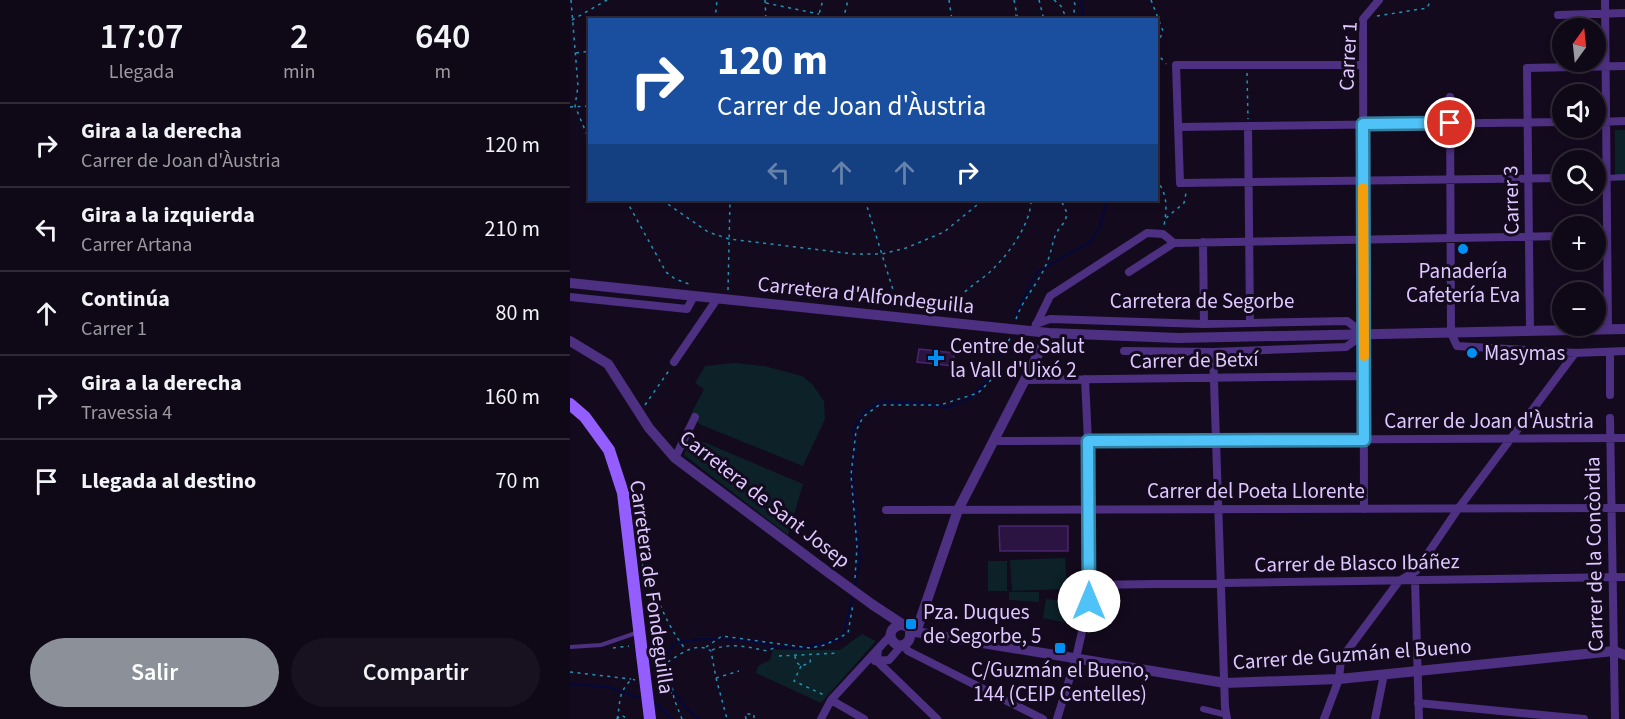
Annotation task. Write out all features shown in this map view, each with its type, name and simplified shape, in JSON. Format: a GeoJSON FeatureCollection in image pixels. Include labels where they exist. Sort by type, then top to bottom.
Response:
{"type":"FeatureCollection","features":[{"type":"Feature","properties":{"kind":"main road","name":"Carretera de Fondeguilla"},"geometry":{"type":"LineString","coordinates":[[570,405],[585,417],[609,450],[623,494],[650,719]]}},
{"type":"Feature","properties":{"kind":"street","name":"Carrer 1"},"geometry":{"type":"LineString","coordinates":[[1364,509],[1363,19],[1379,0]]}},
{"type":"Feature","properties":{"kind":"street"},"geometry":{"type":"LineString","coordinates":[[1605,0],[1605,18]]}},
{"type":"Feature","properties":{"kind":"street"},"geometry":{"type":"LineString","coordinates":[[1558,15],[1625,13]]}},
{"type":"Feature","properties":{"kind":"street"},"geometry":{"type":"LineString","coordinates":[[1363,64],[1176,65],[1182,183],[1552,178]]}},
{"type":"Feature","properties":{"kind":"street"},"geometry":{"type":"LineString","coordinates":[[1606,67],[1625,66]]}},
{"type":"Feature","properties":{"kind":"street","name":"Carrer 3"},"geometry":{"type":"LineString","coordinates":[[1530,331],[1527,68],[1552,68]]}},
{"type":"Feature","properties":{"kind":"street"},"geometry":{"type":"LineString","coordinates":[[1450,97],[1452,333],[1457,346],[1575,353],[1625,351]]}},
{"type":"Feature","properties":{"kind":"street"},"geometry":{"type":"LineString","coordinates":[[1178,127],[1450,123],[1528,118],[1552,121]]}},
{"type":"Feature","properties":{"kind":"street"},"geometry":{"type":"LineString","coordinates":[[1608,330],[1606,122],[1625,121]]}},
{"type":"Feature","properties":{"kind":"street"},"geometry":{"type":"LineString","coordinates":[[1248,126],[1250,323]]}},
{"type":"Feature","properties":{"kind":"street"},"geometry":{"type":"LineString","coordinates":[[1607,178],[1625,177]]}},
{"type":"Feature","properties":{"kind":"street"},"geometry":{"type":"LineString","coordinates":[[1035,328],[1050,296],[1147,233],[1163,234],[1174,243]]}},
{"type":"Feature","properties":{"kind":"street"},"geometry":{"type":"LineString","coordinates":[[1130,272],[1174,243],[1552,236]]}},
{"type":"Feature","properties":{"kind":"street"},"geometry":{"type":"LineString","coordinates":[[1203,242],[1204,324]]}},
{"type":"Feature","properties":{"kind":"street","name":"Carretera d'Alfondeguilla"},"geometry":{"type":"LineString","coordinates":[[570,283],[695,291],[722,299],[902,319],[1035,328]]}},
{"type":"Feature","properties":{"kind":"street"},"geometry":{"type":"LineString","coordinates":[[570,297],[687,309],[695,291]]}},
{"type":"Feature","properties":{"kind":"street"},"geometry":{"type":"LineString","coordinates":[[674,362],[722,299]]}},
{"type":"Feature","properties":{"kind":"street","name":"Carretera de Segorbe"},"geometry":{"type":"LineString","coordinates":[[1035,328],[1050,319],[1204,324],[1347,321],[1364,334]]}},
{"type":"Feature","properties":{"kind":"street","name":"Carretera de Segorbe"},"geometry":{"type":"LineString","coordinates":[[1035,328],[1049,333],[1178,338],[1625,329]]}},
{"type":"Feature","properties":{"kind":"street"},"geometry":{"type":"LineString","coordinates":[[866,663],[889,660],[910,639],[958,510],[1049,333]]}},
{"type":"Feature","properties":{"kind":"street","name":"Carretera de Segorbe"},"geometry":{"type":"LineString","coordinates":[[1124,351],[1213,352],[1346,347],[1364,334]]}},
{"type":"Feature","properties":{"kind":"street","name":"Carretera de Sant Josep"},"geometry":{"type":"LineString","coordinates":[[570,341],[608,364],[650,428],[675,458],[901,625]]}},
{"type":"Feature","properties":{"kind":"street"},"geometry":{"type":"LineString","coordinates":[[1213,352],[1227,718]]}},
{"type":"Feature","properties":{"kind":"street"},"geometry":{"type":"LineString","coordinates":[[1610,352],[1611,395]]}},
{"type":"Feature","properties":{"kind":"street"},"geometry":{"type":"LineString","coordinates":[[1324,719],[1339,679],[1341,659],[1399,581],[1416,571],[1458,509],[1575,353]]}},
{"type":"Feature","properties":{"kind":"street","name":"Carrer de Betxí"},"geometry":{"type":"LineString","coordinates":[[1025,380],[1364,376]]}},
{"type":"Feature","properties":{"kind":"street"},"geometry":{"type":"LineString","coordinates":[[1057,719],[1076,658],[1089,601],[1088,441],[1085,379]]}},
{"type":"Feature","properties":{"kind":"street"},"geometry":{"type":"LineString","coordinates":[[675,458],[695,417]]}},
{"type":"Feature","properties":{"kind":"street","name":"Carrer de la Concòrdia"},"geometry":{"type":"LineString","coordinates":[[1610,418],[1613,578],[1619,650],[1615,719]]}},
{"type":"Feature","properties":{"kind":"street","name":"Carrer de Joan d'Àustria"},"geometry":{"type":"LineString","coordinates":[[994,441],[1625,438]]}},
{"type":"Feature","properties":{"kind":"street","name":"Carrer del Poeta Llorente"},"geometry":{"type":"LineString","coordinates":[[886,510],[1625,508]]}},
{"type":"Feature","properties":{"kind":"street","name":"Carrer de Blasco Ibáñez"},"geometry":{"type":"LineString","coordinates":[[1089,585],[1625,577]]}},
{"type":"Feature","properties":{"kind":"street"},"geometry":{"type":"LineString","coordinates":[[1415,580],[1419,719]]}},
{"type":"Feature","properties":{"kind":"street"},"geometry":{"type":"LineString","coordinates":[[820,719],[831,700],[878,650],[890,636],[893,628],[901,625],[913,632]]}},
{"type":"Feature","properties":{"kind":"street","name":"Carrer de Guzmán el Bueno"},"geometry":{"type":"LineString","coordinates":[[913,632],[1225,683],[1339,679],[1619,650]]}},
{"type":"Feature","properties":{"kind":"street"},"geometry":{"type":"LineString","coordinates":[[890,636],[893,642],[903,645],[908,651],[1043,719]]}},
{"type":"Feature","properties":{"kind":"street"},"geometry":{"type":"LineString","coordinates":[[877,661],[878,650]]}},
{"type":"Feature","properties":{"kind":"street"},"geometry":{"type":"LineString","coordinates":[[1619,650],[1625,655]]}},
{"type":"Feature","properties":{"kind":"street"},"geometry":{"type":"LineString","coordinates":[[877,661],[934,718]]}},
{"type":"Feature","properties":{"kind":"street"},"geometry":{"type":"LineString","coordinates":[[1375,719],[1384,674]]}},
{"type":"Feature","properties":{"kind":"street"},"geometry":{"type":"LineString","coordinates":[[831,700],[864,719]]}},
{"type":"Feature","properties":{"kind":"street"},"geometry":{"type":"LineString","coordinates":[[1418,703],[1584,719]]}},
{"type":"Feature","properties":{"kind":"street"},"geometry":{"type":"LineString","coordinates":[[1203,709],[1227,718]]}},
{"type":"Feature","properties":{"kind":"lane"},"geometry":{"type":"LineString","coordinates":[[570,647],[601,645],[639,632]]}},
{"type":"Feature","properties":{"kind":"path"},"geometry":{"type":"LineString","coordinates":[[571,0],[578,86],[575,106],[588,137]]}},
{"type":"Feature","properties":{"kind":"path"},"geometry":{"type":"LineString","coordinates":[[572,20],[607,0]]}},
{"type":"Feature","properties":{"kind":"path"},"geometry":{"type":"LineString","coordinates":[[715,18],[717,0]]}},
{"type":"Feature","properties":{"kind":"path"},"geometry":{"type":"LineString","coordinates":[[820,18],[819,14],[823,0]]}},
{"type":"Feature","properties":{"kind":"path"},"geometry":{"type":"LineString","coordinates":[[844,18],[848,0]]}},
{"type":"Feature","properties":{"kind":"path"},"geometry":{"type":"LineString","coordinates":[[949,0],[952,18]]}},
{"type":"Feature","properties":{"kind":"path"},"geometry":{"type":"LineString","coordinates":[[1014,0],[1017,18]]}},
{"type":"Feature","properties":{"kind":"path"},"geometry":{"type":"LineString","coordinates":[[1039,0],[1044,18]]}},
{"type":"Feature","properties":{"kind":"path"},"geometry":{"type":"LineString","coordinates":[[1054,0],[1061,6],[1066,18]]}},
{"type":"Feature","properties":{"kind":"path"},"geometry":{"type":"LineString","coordinates":[[1073,0],[1075,4],[1073,18]]}},
{"type":"Feature","properties":{"kind":"path"},"geometry":{"type":"LineString","coordinates":[[1151,0],[1158,18]]}},
{"type":"Feature","properties":{"kind":"path"},"geometry":{"type":"LineString","coordinates":[[1363,19],[1427,8],[1431,0]]}},
{"type":"Feature","properties":{"kind":"path"},"geometry":{"type":"LineString","coordinates":[[766,18],[766,2],[819,14]]}},
{"type":"Feature","properties":{"kind":"path"},"geometry":{"type":"LineString","coordinates":[[1007,18],[1016,15]]}},
{"type":"Feature","properties":{"kind":"path"},"geometry":{"type":"LineString","coordinates":[[1158,18],[1163,31],[1158,45]]}},
{"type":"Feature","properties":{"kind":"path"},"geometry":{"type":"LineString","coordinates":[[576,53],[588,51]]}},
{"type":"Feature","properties":{"kind":"path"},"geometry":{"type":"LineString","coordinates":[[1158,53],[1165,64],[1176,65]]}},
{"type":"Feature","properties":{"kind":"path"},"geometry":{"type":"LineString","coordinates":[[1247,65],[1248,126]]}},
{"type":"Feature","properties":{"kind":"path"},"geometry":{"type":"LineString","coordinates":[[570,106],[588,106]]}},
{"type":"Feature","properties":{"kind":"path"},"geometry":{"type":"LineString","coordinates":[[1158,182],[1164,190],[1167,207],[1163,234]]}},
{"type":"Feature","properties":{"kind":"path"},"geometry":{"type":"LineString","coordinates":[[1165,219],[1184,203],[1182,183]]}},
{"type":"Feature","properties":{"kind":"path"},"geometry":{"type":"LineString","coordinates":[[627,201],[666,272],[695,291]]}},
{"type":"Feature","properties":{"kind":"path"},"geometry":{"type":"LineString","coordinates":[[663,201],[708,232],[729,239],[854,254],[882,254],[906,249],[944,232],[982,201]]}},
{"type":"Feature","properties":{"kind":"path"},"geometry":{"type":"LineString","coordinates":[[722,299],[729,239],[730,201]]}},
{"type":"Feature","properties":{"kind":"path"},"geometry":{"type":"LineString","coordinates":[[865,201],[902,319]]}},
{"type":"Feature","properties":{"kind":"path"},"geometry":{"type":"LineString","coordinates":[[963,316],[953,310],[956,300],[991,271],[1018,242],[1031,201]]}},
{"type":"Feature","properties":{"kind":"path"},"geometry":{"type":"LineString","coordinates":[[1014,325],[1026,297],[1048,262],[1056,231],[1065,222],[1067,213],[1061,201]]}},
{"type":"Feature","properties":{"kind":"path"},"geometry":{"type":"LineString","coordinates":[[855,577],[857,546],[850,475],[856,431],[863,417],[879,405],[940,405],[965,399],[978,393],[990,381],[1008,346],[1011,333]]}},
{"type":"Feature","properties":{"kind":"path"},"geometry":{"type":"LineString","coordinates":[[639,412],[674,362]]}},
{"type":"Feature","properties":{"kind":"path"},"geometry":{"type":"LineString","coordinates":[[631,559],[645,566],[657,601],[675,635],[687,651]]}},
{"type":"Feature","properties":{"kind":"path"},"geometry":{"type":"LineString","coordinates":[[682,719],[674,699],[672,685],[668,680],[668,662],[687,651],[706,647],[722,636],[810,648],[825,645],[848,633],[854,603]]}},
{"type":"Feature","properties":{"kind":"path"},"geometry":{"type":"LineString","coordinates":[[711,651],[720,647],[742,645],[767,651],[776,647]]}},
{"type":"Feature","properties":{"kind":"path"},"geometry":{"type":"LineString","coordinates":[[706,647],[711,651],[727,719]]}},
{"type":"Feature","properties":{"kind":"path"},"geometry":{"type":"LineString","coordinates":[[779,656],[838,652]]}},
{"type":"Feature","properties":{"kind":"path"},"geometry":{"type":"LineString","coordinates":[[811,654],[810,663],[801,666],[794,681],[831,700]]}},
{"type":"Feature","properties":{"kind":"path"},"geometry":{"type":"LineString","coordinates":[[795,655],[795,662],[801,666]]}},
{"type":"Feature","properties":{"kind":"path"},"geometry":{"type":"LineString","coordinates":[[716,678],[739,671]]}},
{"type":"Feature","properties":{"kind":"path"},"geometry":{"type":"LineString","coordinates":[[570,672],[632,679]]}},
{"type":"Feature","properties":{"kind":"path"},"geometry":{"type":"LineString","coordinates":[[746,719],[745,714],[754,714],[754,719]]}},
{"type":"Feature","properties":{"kind":"path"},"geometry":{"type":"LineString","coordinates":[[617,719],[621,716],[628,719]]}},
{"type":"Feature","properties":{"kind":"shaded area"},"geometry":{"type":"Polygon","coordinates":[[[1615,130],[1625,130],[1625,181],[1615,181],[1615,130]]]}},
{"type":"Feature","properties":{"kind":"shaded area"},"geometry":{"type":"Polygon","coordinates":[[[735,363],[764,366],[802,376],[812,384],[824,401],[825,419],[803,466],[699,424],[691,414],[704,389],[695,383],[705,366],[735,363]]]}},
{"type":"Feature","properties":{"kind":"shaded area"},"geometry":{"type":"Polygon","coordinates":[[[692,437],[803,484],[788,535],[684,455],[692,437]]]}},
{"type":"Feature","properties":{"kind":"shaded area"},"geometry":{"type":"Polygon","coordinates":[[[1065,558],[1067,589],[1012,591],[1010,560],[1065,558]]]}},
{"type":"Feature","properties":{"kind":"shaded area"},"geometry":{"type":"Polygon","coordinates":[[[988,561],[1007,561],[1007,591],[988,591],[988,561]]]}},
{"type":"Feature","properties":{"kind":"shaded area"},"geometry":{"type":"Polygon","coordinates":[[[1009,592],[1039,592],[1039,602],[1009,600],[1009,592]]]}},
{"type":"Feature","properties":{"kind":"shaded area"},"geometry":{"type":"Polygon","coordinates":[[[1046,599],[1077,603],[1073,624],[1043,618],[1046,599]]]}},
{"type":"Feature","properties":{"kind":"shaded area"},"geometry":{"type":"Polygon","coordinates":[[[862,634],[876,641],[821,703],[756,673],[758,666],[770,660],[773,649],[840,650],[862,634]]]}},
{"type":"Feature","properties":{"kind":"building","name":"Centre de Salut la Vall d'Uixó 2"},"geometry":{"type":"Polygon","coordinates":[[[919,349],[954,353],[953,366],[917,362],[919,349]]]}},
{"type":"Feature","properties":{"kind":"building"},"geometry":{"type":"Polygon","coordinates":[[[999,526],[1068,526],[1068,551],[1000,551],[999,526]]]}},
{"type":"Feature","properties":{"kind":"waterway"},"geometry":{"type":"LineString","coordinates":[[1081,0],[1084,18]]}},
{"type":"Feature","properties":{"kind":"waterway"},"geometry":{"type":"LineString","coordinates":[[1015,315],[1037,272],[1090,242],[1100,227],[1107,201]]}},
{"type":"Feature","properties":{"kind":"waterway"},"geometry":{"type":"LineString","coordinates":[[855,586],[860,558],[852,473],[856,447],[853,430],[865,411],[882,401],[923,403],[947,408],[970,398],[991,377],[1002,345]]}},
{"type":"Feature","properties":{"kind":"waterway"},"geometry":{"type":"LineString","coordinates":[[699,719],[687,709],[660,673],[662,658],[677,642],[702,639],[747,640],[776,647],[801,648],[842,639],[853,595]]}},
{"type":"Feature","properties":{"kind":"waterway"},"geometry":{"type":"LineString","coordinates":[[570,684],[609,687],[643,699]]}},
{"type":"Feature","properties":{"kind":"waterway"},"geometry":{"type":"LineString","coordinates":[[651,702],[657,704],[672,719]]}},
{"type":"Feature","properties":{"kind":"slow traffic"},"geometry":{"type":"LineString","coordinates":[[1363,188],[1364,356]]}},
{"type":"Feature","properties":{"kind":"place","name":"Panadería Cafetería Eva"},"geometry":{"type":"Point","coordinates":[1463,249]}},
{"type":"Feature","properties":{"kind":"place","name":"Masymas"},"geometry":{"type":"Point","coordinates":[1472,353]}},
{"type":"Feature","properties":{"kind":"place","name":"Centre de Salut la Vall d'Uixó 2"},"geometry":{"type":"Point","coordinates":[936,358]}},
{"type":"Feature","properties":{"kind":"place","name":"Pza. Duques de Segorbe, 5"},"geometry":{"type":"Point","coordinates":[911,624]}},
{"type":"Feature","properties":{"kind":"place","name":"C/Guzmán el Bueno, 144 (CEIP Centelles)"},"geometry":{"type":"Point","coordinates":[1060,648]}},
{"type":"Feature","properties":{"kind":"route"},"geometry":{"type":"LineString","coordinates":[[1089,601],[1088,441],[1364,440],[1363,124],[1450,123]]}}]}
